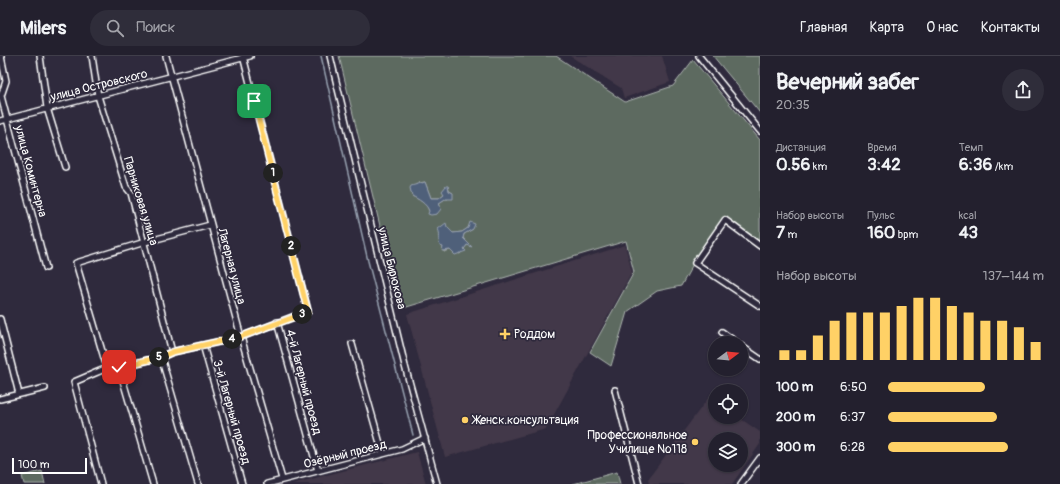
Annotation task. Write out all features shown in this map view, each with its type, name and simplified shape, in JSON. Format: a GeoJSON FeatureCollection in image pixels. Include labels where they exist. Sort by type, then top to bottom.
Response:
{"type":"FeatureCollection","features":[{"type":"Feature","properties":{"kind":"street","name":"улица Коминтерна"},"geometry":{"type":"LineString","coordinates":[[1,56],[6,81],[1,96],[46,268]]}},
{"type":"Feature","properties":{"kind":"street"},"geometry":{"type":"LineString","coordinates":[[40,56],[47,108],[65,167]]}},
{"type":"Feature","properties":{"kind":"street","name":"Парниковая улица"},"geometry":{"type":"LineString","coordinates":[[92,56],[98,96],[126,187],[131,193],[145,242],[172,352]]}},
{"type":"Feature","properties":{"kind":"street","name":"Лагерная улица"},"geometry":{"type":"LineString","coordinates":[[166,56],[173,76],[210,225],[240,337],[282,480]]}},
{"type":"Feature","properties":{"kind":"street","name":"улица Островского"},"geometry":{"type":"LineString","coordinates":[[0,121],[250,56]]}},
{"type":"Feature","properties":{"kind":"street","name":"улица Бирюкова"},"geometry":{"type":"LineString","coordinates":[[330,56],[405,366],[437,484]]}},
{"type":"Feature","properties":{"kind":"street"},"geometry":{"type":"LineString","coordinates":[[699,56],[760,131]]}},
{"type":"Feature","properties":{"kind":"street"},"geometry":{"type":"LineString","coordinates":[[102,484],[74,382],[107,368],[119,367],[161,357],[172,352],[240,337],[277,322],[308,312],[243,57]]}},
{"type":"Feature","properties":{"kind":"street"},"geometry":{"type":"LineString","coordinates":[[760,246],[725,220],[695,263],[760,306]]}},
{"type":"Feature","properties":{"kind":"street"},"geometry":{"type":"LineString","coordinates":[[107,368],[76,263],[145,242],[210,225]]}},
{"type":"Feature","properties":{"kind":"street"},"geometry":{"type":"LineString","coordinates":[[0,319],[19,394]]}},
{"type":"Feature","properties":{"kind":"street","name":"4-й Лагерный проезд"},"geometry":{"type":"LineString","coordinates":[[277,322],[318,471]]}},
{"type":"Feature","properties":{"kind":"street"},"geometry":{"type":"LineString","coordinates":[[722,332],[727,336]]}},
{"type":"Feature","properties":{"kind":"street"},"geometry":{"type":"LineString","coordinates":[[352,344],[383,454]]}},
{"type":"Feature","properties":{"kind":"street","name":"3-й Лагерный проезд"},"geometry":{"type":"LineString","coordinates":[[203,345],[242,484]]}},
{"type":"Feature","properties":{"kind":"street"},"geometry":{"type":"LineString","coordinates":[[748,351],[760,359]]}},
{"type":"Feature","properties":{"kind":"street"},"geometry":{"type":"LineString","coordinates":[[161,357],[198,484]]}},
{"type":"Feature","properties":{"kind":"street"},"geometry":{"type":"LineString","coordinates":[[119,367],[153,484]]}},
{"type":"Feature","properties":{"kind":"street"},"geometry":{"type":"LineString","coordinates":[[0,399],[45,388]]}},
{"type":"Feature","properties":{"kind":"street"},"geometry":{"type":"LineString","coordinates":[[615,390],[639,484]]}},
{"type":"Feature","properties":{"kind":"street","name":"Озёрный проезд"},"geometry":{"type":"LineString","coordinates":[[267,484],[402,449],[425,438]]}},
{"type":"Feature","properties":{"kind":"street"},"geometry":{"type":"LineString","coordinates":[[741,484],[760,458]]}},
{"type":"Feature","properties":{"kind":"shaded area"},"geometry":{"type":"Polygon","coordinates":[[[570,56],[662,56],[670,82],[624,98],[621,88],[570,56]]]}},
{"type":"Feature","properties":{"kind":"shaded area","name":"Роддом"},"geometry":{"type":"Polygon","coordinates":[[[625,245],[632,272],[546,429],[445,457],[407,314],[625,245]]]}},
{"type":"Feature","properties":{"kind":"shaded area","name":"Профессиональное Училище №118"},"geometry":{"type":"Polygon","coordinates":[[[708,398],[708,424],[748,424],[760,432],[760,444],[748,461],[748,432],[708,432],[708,472],[740,472],[732,484],[649,484],[648,479],[708,398]]]}},
{"type":"Feature","properties":{"kind":"shaded area"},"geometry":{"type":"Polygon","coordinates":[[[417,452],[426,484],[292,484],[417,452]]]}},
{"type":"Feature","properties":{"kind":"green space"},"geometry":{"type":"Polygon","coordinates":[[[339,56],[556,56],[625,102],[673,86],[693,60],[760,140],[760,241],[726,217],[699,253],[681,286],[657,291],[627,312],[611,366],[590,352],[634,272],[626,241],[400,309],[339,56]],[[425,182],[418,183],[411,189],[412,196],[424,203],[429,211],[440,206],[439,203],[445,199],[448,199],[453,193],[449,191],[448,186],[445,188],[444,194],[439,198],[431,198],[425,182]],[[446,224],[440,236],[444,252],[450,250],[460,254],[467,245],[471,246],[463,238],[464,234],[473,229],[468,228],[462,232],[453,233],[446,224]]]}},
{"type":"Feature","properties":{"kind":"green space"},"geometry":{"type":"Polygon","coordinates":[[[713,56],[760,56],[760,113],[713,56]]]}},
{"type":"Feature","properties":{"kind":"green space"},"geometry":{"type":"Polygon","coordinates":[[[42,471],[45,484],[24,484],[22,476],[42,471]]]}},
{"type":"Feature","properties":{"kind":"green space"},"geometry":{"type":"Polygon","coordinates":[[[617,472],[620,484],[573,484],[617,472]]]}},
{"type":"Feature","properties":{"kind":"water"},"geometry":{"type":"Polygon","coordinates":[[[425,182],[431,198],[439,198],[444,194],[442,191],[446,186],[448,186],[449,191],[453,193],[453,199],[445,199],[439,203],[441,209],[437,214],[428,214],[429,211],[426,206],[412,196],[411,186],[425,182]]]}},
{"type":"Feature","properties":{"kind":"water"},"geometry":{"type":"Polygon","coordinates":[[[470,222],[475,224],[473,229],[464,234],[463,238],[472,247],[467,245],[464,249],[466,251],[455,255],[450,250],[442,251],[443,247],[440,246],[438,229],[446,223],[447,227],[453,233],[462,232],[468,228],[470,222]]]}},
{"type":"Feature","properties":{"kind":"waterway"},"geometry":{"type":"LineString","coordinates":[[321,56],[368,261],[413,435]]}},
{"type":"Feature","properties":{"kind":"place","name":"Роддом"},"geometry":{"type":"Point","coordinates":[505,334]}},
{"type":"Feature","properties":{"kind":"place","name":"Женск.консультация"},"geometry":{"type":"Point","coordinates":[465,420]}},
{"type":"Feature","properties":{"kind":"place","name":"Профессиональное Училище №118"},"geometry":{"type":"Point","coordinates":[695,442]}},
{"type":"Feature","properties":{"kind":"route"},"geometry":{"type":"LineString","coordinates":[[119,367],[161,357],[172,352],[240,337],[277,322],[308,312],[296,267],[285,214],[254,101]]}}]}
